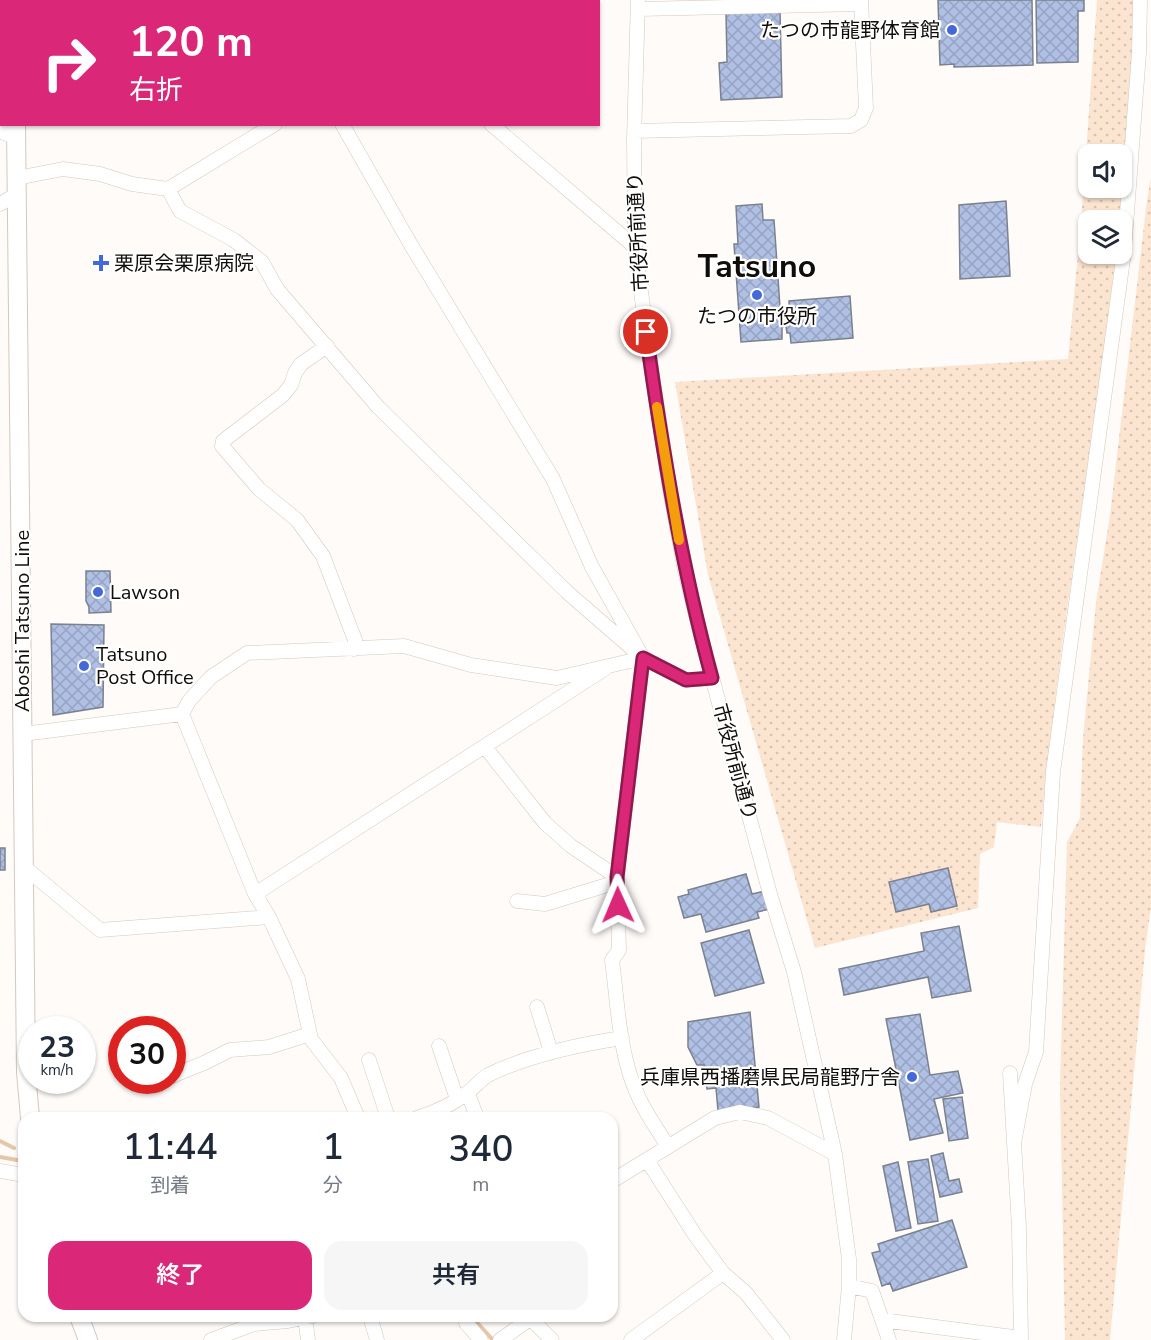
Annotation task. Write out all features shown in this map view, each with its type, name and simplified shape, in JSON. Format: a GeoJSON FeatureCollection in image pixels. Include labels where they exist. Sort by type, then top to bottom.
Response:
{"type":"FeatureCollection","features":[{"type":"Feature","properties":{"kind":"main road","name":"Aboshi Tatsuno Line"},"geometry":{"type":"LineString","coordinates":[[11,131],[17,186],[23,866],[26,1072],[29,1112]]}},
{"type":"Feature","properties":{"kind":"main road"},"geometry":{"type":"LineString","coordinates":[[82,1322],[88,1340]]}},
{"type":"Feature","properties":{"kind":"street"},"geometry":{"type":"LineString","coordinates":[[1014,1143],[1025,1084],[1036,1052],[1053,771],[1124,252],[1139,52],[1140,0]]}},
{"type":"Feature","properties":{"kind":"street"},"geometry":{"type":"LineString","coordinates":[[634,131],[851,126],[861,120],[866,108],[861,2],[639,4]]}},
{"type":"Feature","properties":{"kind":"street","name":"市役所前通り"},"geometry":{"type":"LineString","coordinates":[[639,4],[634,131],[635,247],[671,496],[685,571],[770,894],[794,972],[835,1154],[846,1230],[849,1286],[844,1340]]}},
{"type":"Feature","properties":{"kind":"street"},"geometry":{"type":"LineString","coordinates":[[0,204],[17,186],[63,169],[100,174],[132,184],[168,189],[272,126]]}},
{"type":"Feature","properties":{"kind":"street"},"geometry":{"type":"LineString","coordinates":[[343,126],[552,479],[592,567],[643,658],[617,879],[619,950],[612,960],[622,1038],[630,1072],[639,1098],[668,1146]]}},
{"type":"Feature","properties":{"kind":"street"},"geometry":{"type":"LineString","coordinates":[[493,126],[635,247]]}},
{"type":"Feature","properties":{"kind":"street"},"geometry":{"type":"LineString","coordinates":[[168,189],[180,211],[234,240],[262,261],[278,289],[378,407],[567,592],[643,658],[686,680],[712,678]]}},
{"type":"Feature","properties":{"kind":"street"},"geometry":{"type":"LineString","coordinates":[[327,346],[302,364],[283,395],[223,441],[222,446],[259,489],[297,520],[322,556],[355,640],[354,649]]}},
{"type":"Feature","properties":{"kind":"street"},"geometry":{"type":"LineString","coordinates":[[182,714],[189,701],[211,677],[247,653],[404,646],[471,665],[557,678],[643,658]]}},
{"type":"Feature","properties":{"kind":"street"},"geometry":{"type":"LineString","coordinates":[[255,894],[606,668]]}},
{"type":"Feature","properties":{"kind":"street"},"geometry":{"type":"LineString","coordinates":[[23,734],[182,714]]}},
{"type":"Feature","properties":{"kind":"street"},"geometry":{"type":"LineString","coordinates":[[182,714],[255,894],[269,917],[298,979],[312,1039],[341,1078],[355,1112]]}},
{"type":"Feature","properties":{"kind":"street"},"geometry":{"type":"LineString","coordinates":[[485,747],[545,823],[570,846],[617,879]]}},
{"type":"Feature","properties":{"kind":"street"},"geometry":{"type":"LineString","coordinates":[[23,866],[100,930],[269,917]]}},
{"type":"Feature","properties":{"kind":"street"},"geometry":{"type":"LineString","coordinates":[[517,901],[545,904],[617,879]]}},
{"type":"Feature","properties":{"kind":"street"},"geometry":{"type":"LineString","coordinates":[[537,1007],[551,1052]]}},
{"type":"Feature","properties":{"kind":"street"},"geometry":{"type":"LineString","coordinates":[[186,1070],[230,1050],[269,1047],[310,1034]]}},
{"type":"Feature","properties":{"kind":"street"},"geometry":{"type":"LineString","coordinates":[[431,1112],[463,1096],[486,1076],[551,1052],[582,1044],[622,1038]]}},
{"type":"Feature","properties":{"kind":"street"},"geometry":{"type":"LineString","coordinates":[[439,1046],[473,1112]]}},
{"type":"Feature","properties":{"kind":"street"},"geometry":{"type":"LineString","coordinates":[[369,1060],[386,1112]]}},
{"type":"Feature","properties":{"kind":"street"},"geometry":{"type":"LineString","coordinates":[[882,1320],[1021,1339],[1019,1228],[1011,1072]]}},
{"type":"Feature","properties":{"kind":"street"},"geometry":{"type":"LineString","coordinates":[[618,1177],[715,1118],[740,1113],[768,1118],[835,1154]]}},
{"type":"Feature","properties":{"kind":"street"},"geometry":{"type":"LineString","coordinates":[[647,1160],[695,1235],[723,1273],[746,1293],[783,1340]]}},
{"type":"Feature","properties":{"kind":"street"},"geometry":{"type":"LineString","coordinates":[[0,1171],[18,1174]]}},
{"type":"Feature","properties":{"kind":"street"},"geometry":{"type":"LineString","coordinates":[[631,1340],[723,1273]]}},
{"type":"Feature","properties":{"kind":"street"},"geometry":{"type":"LineString","coordinates":[[849,1286],[872,1291],[889,1340]]}},
{"type":"Feature","properties":{"kind":"street"},"geometry":{"type":"LineString","coordinates":[[211,1340],[248,1322]]}},
{"type":"Feature","properties":{"kind":"street"},"geometry":{"type":"LineString","coordinates":[[308,1340],[309,1322]]}},
{"type":"Feature","properties":{"kind":"street"},"geometry":{"type":"LineString","coordinates":[[372,1322],[377,1340]]}},
{"type":"Feature","properties":{"kind":"street"},"geometry":{"type":"LineString","coordinates":[[500,1340],[523,1322]]}},
{"type":"Feature","properties":{"kind":"street"},"geometry":{"type":"LineString","coordinates":[[534,1322],[552,1340]]}},
{"type":"Feature","properties":{"kind":"street"},"geometry":{"type":"LineString","coordinates":[[466,1323],[481,1340]]}},
{"type":"Feature","properties":{"kind":"shaded area"},"geometry":{"type":"Polygon","coordinates":[[[1097,0],[1136,0],[1126,144],[1087,144],[1097,0]]]}},
{"type":"Feature","properties":{"kind":"shaded area"},"geometry":{"type":"Polygon","coordinates":[[[1151,178],[1151,907],[1145,950],[1110,1340],[1065,1340],[1060,1086],[1067,842],[1080,818],[1083,738],[1096,603],[1110,515],[1151,178]]]}},
{"type":"Feature","properties":{"kind":"shaded area"},"geometry":{"type":"Polygon","coordinates":[[[1083,198],[1121,198],[1120,210],[1082,210],[1083,198]]]}},
{"type":"Feature","properties":{"kind":"shaded area"},"geometry":{"type":"Polygon","coordinates":[[[1078,254],[1078,264],[1115,264],[1057,683],[1041,827],[997,822],[994,847],[980,854],[978,908],[815,948],[708,575],[675,382],[1068,359],[1078,254]]]}},
{"type":"Feature","properties":{"kind":"building"},"geometry":{"type":"Polygon","coordinates":[[[938,0],[1032,0],[1033,65],[954,67],[954,64],[940,65],[938,0]]]}},
{"type":"Feature","properties":{"kind":"building"},"geometry":{"type":"Polygon","coordinates":[[[1036,0],[1084,0],[1084,11],[1078,11],[1078,62],[1037,63],[1036,0]]]}},
{"type":"Feature","properties":{"kind":"building"},"geometry":{"type":"Polygon","coordinates":[[[780,11],[782,97],[721,100],[719,63],[727,62],[726,13],[780,11]]]}},
{"type":"Feature","properties":{"kind":"building"},"geometry":{"type":"Polygon","coordinates":[[[1006,201],[1010,276],[960,279],[959,205],[1006,201]]]}},
{"type":"Feature","properties":{"kind":"building"},"geometry":{"type":"Polygon","coordinates":[[[762,204],[763,220],[774,220],[781,322],[790,321],[789,301],[850,296],[853,338],[791,343],[790,333],[787,333],[786,326],[782,327],[782,339],[741,342],[734,244],[738,244],[736,206],[762,204]]]}},
{"type":"Feature","properties":{"kind":"building","name":"Lawson"},"geometry":{"type":"Polygon","coordinates":[[[86,571],[110,571],[111,612],[89,613],[86,601],[86,571]]]}},
{"type":"Feature","properties":{"kind":"building"},"geometry":{"type":"Polygon","coordinates":[[[51,624],[104,625],[103,707],[53,715],[51,624]]]}},
{"type":"Feature","properties":{"kind":"building"},"geometry":{"type":"Polygon","coordinates":[[[0,848],[5,848],[5,870],[0,870],[0,848]]]}},
{"type":"Feature","properties":{"kind":"building"},"geometry":{"type":"Polygon","coordinates":[[[948,868],[957,906],[931,912],[929,904],[896,912],[889,882],[948,868]]]}},
{"type":"Feature","properties":{"kind":"building"},"geometry":{"type":"Polygon","coordinates":[[[746,874],[752,894],[765,891],[770,909],[757,912],[759,918],[706,932],[701,914],[684,918],[678,897],[689,894],[688,890],[746,874]]]}},
{"type":"Feature","properties":{"kind":"building"},"geometry":{"type":"Polygon","coordinates":[[[959,926],[971,991],[932,998],[928,977],[844,995],[839,969],[924,951],[921,933],[959,926]]]}},
{"type":"Feature","properties":{"kind":"building"},"geometry":{"type":"Polygon","coordinates":[[[749,930],[764,983],[715,996],[701,943],[749,930]]]}},
{"type":"Feature","properties":{"kind":"building"},"geometry":{"type":"Polygon","coordinates":[[[750,1012],[759,1107],[718,1111],[716,1088],[707,1089],[704,1065],[697,1065],[688,1047],[688,1022],[750,1012]]]}},
{"type":"Feature","properties":{"kind":"building"},"geometry":{"type":"Polygon","coordinates":[[[920,1014],[930,1075],[958,1071],[963,1093],[934,1099],[943,1133],[910,1140],[886,1019],[920,1014]]]}},
{"type":"Feature","properties":{"kind":"building"},"geometry":{"type":"Polygon","coordinates":[[[962,1097],[968,1138],[949,1141],[943,1099],[962,1097]]]}},
{"type":"Feature","properties":{"kind":"building"},"geometry":{"type":"Polygon","coordinates":[[[943,1153],[949,1181],[959,1179],[962,1192],[940,1197],[931,1156],[943,1153]]]}},
{"type":"Feature","properties":{"kind":"building"},"geometry":{"type":"Polygon","coordinates":[[[928,1159],[938,1221],[918,1224],[908,1162],[928,1159]]]}},
{"type":"Feature","properties":{"kind":"building"},"geometry":{"type":"Polygon","coordinates":[[[898,1162],[911,1228],[896,1231],[883,1166],[898,1162]]]}},
{"type":"Feature","properties":{"kind":"building"},"geometry":{"type":"Polygon","coordinates":[[[952,1220],[967,1267],[893,1291],[890,1283],[882,1286],[872,1253],[880,1251],[878,1244],[952,1220]]]}},
{"type":"Feature","properties":{"kind":"waterway"},"geometry":{"type":"LineString","coordinates":[[0,1141],[14,1148]]}},
{"type":"Feature","properties":{"kind":"waterway"},"geometry":{"type":"LineString","coordinates":[[0,1157],[17,1160]]}},
{"type":"Feature","properties":{"kind":"waterway"},"geometry":{"type":"LineString","coordinates":[[476,1322],[493,1340]]}},
{"type":"Feature","properties":{"kind":"slow traffic"},"geometry":{"type":"LineString","coordinates":[[657,407],[679,540]]}},
{"type":"Feature","properties":{"kind":"place","name":"たつの市龍野体育館"},"geometry":{"type":"Point","coordinates":[952,30]}},
{"type":"Feature","properties":{"kind":"place","name":"栗原会栗原病院"},"geometry":{"type":"Point","coordinates":[101,263]}},
{"type":"Feature","properties":{"kind":"place","name":"たつの市役所"},"geometry":{"type":"Point","coordinates":[757,295]}},
{"type":"Feature","properties":{"kind":"place","name":"Lawson"},"geometry":{"type":"Point","coordinates":[98,592]}},
{"type":"Feature","properties":{"kind":"place","name":"Tatsuno Post Office"},"geometry":{"type":"Point","coordinates":[84,666]}},
{"type":"Feature","properties":{"kind":"place","name":"兵庫県西播磨県民局龍野庁舎"},"geometry":{"type":"Point","coordinates":[912,1077]}},
{"type":"Feature","properties":{"kind":"district","name":"Tatsuno"},"geometry":{"type":"Point","coordinates":[757,266]}},
{"type":"Feature","properties":{"kind":"route"},"geometry":{"type":"LineString","coordinates":[[618,905],[617,877],[643,658],[686,680],[712,678],[685,571],[646,332]]}}]}
